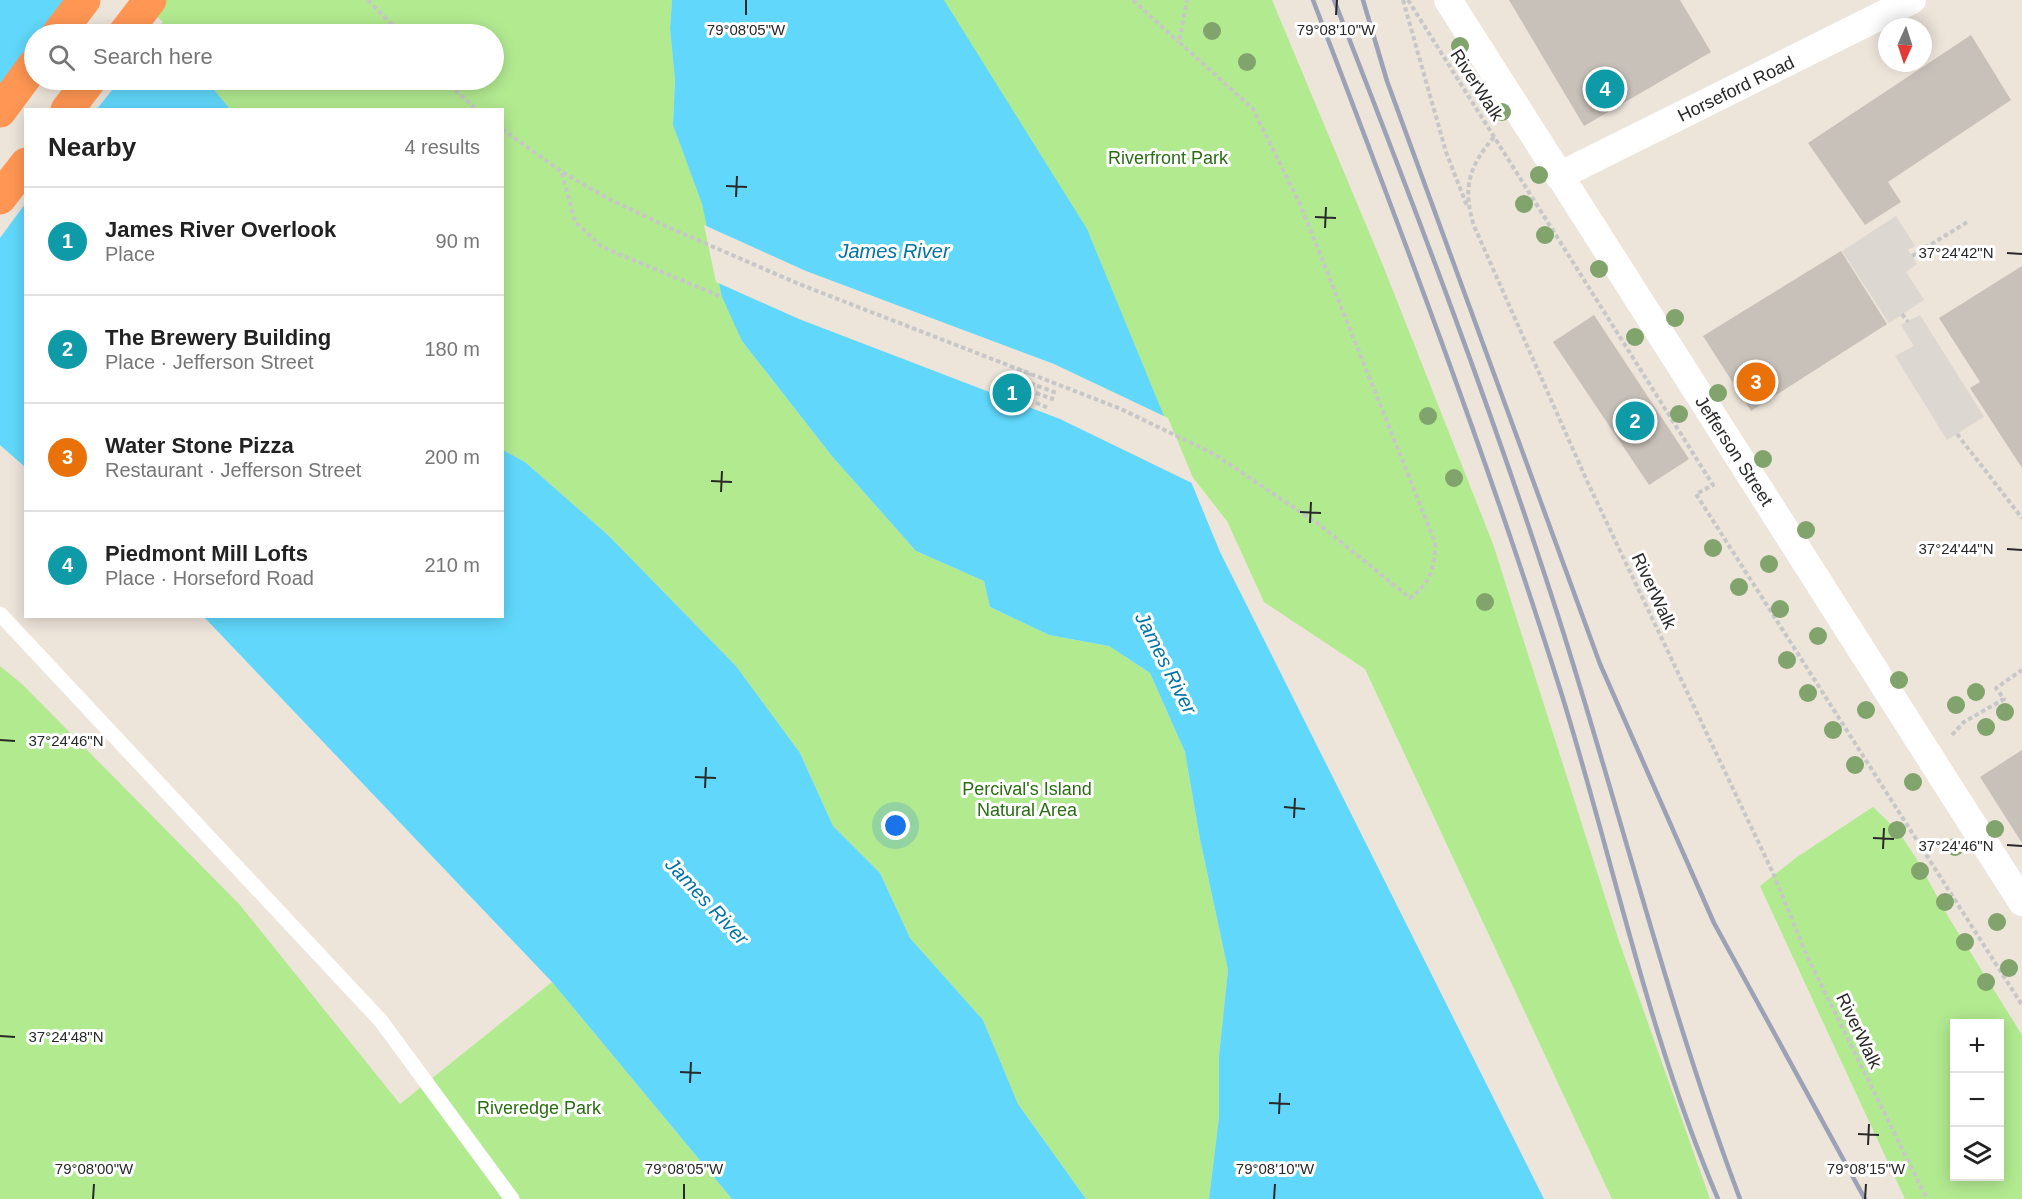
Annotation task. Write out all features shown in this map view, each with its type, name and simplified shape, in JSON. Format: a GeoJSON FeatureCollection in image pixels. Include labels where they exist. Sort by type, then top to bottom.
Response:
{"type":"FeatureCollection","features":[{"type":"Feature","properties":{"kind":"highway"},"geometry":{"type":"LineString","coordinates":[[66,24],[84,0]]}},
{"type":"Feature","properties":{"kind":"highway"},"geometry":{"type":"LineString","coordinates":[[132,24],[150,0]]}},
{"type":"Feature","properties":{"kind":"highway"},"geometry":{"type":"LineString","coordinates":[[0,111],[24,79]]}},
{"type":"Feature","properties":{"kind":"highway"},"geometry":{"type":"LineString","coordinates":[[69,108],[82,90]]}},
{"type":"Feature","properties":{"kind":"highway"},"geometry":{"type":"LineString","coordinates":[[0,198],[24,167]]}},
{"type":"Feature","properties":{"kind":"street","name":"Jefferson Street"},"geometry":{"type":"LineString","coordinates":[[1448,0],[2022,902]]}},
{"type":"Feature","properties":{"kind":"street","name":"Horseford Road"},"geometry":{"type":"LineString","coordinates":[[1559,176],[1912,0]]}},
{"type":"Feature","properties":{"kind":"lane"},"geometry":{"type":"LineString","coordinates":[[0,614],[381,1022],[512,1199]]}},
{"type":"Feature","properties":{"kind":"path"},"geometry":{"type":"LineString","coordinates":[[368,0],[391,24]]}},
{"type":"Feature","properties":{"kind":"path"},"geometry":{"type":"LineString","coordinates":[[504,130],[562,172],[607,198],[799,284],[1021,368],[1121,409],[1214,454],[1320,525],[1410,598],[1427,583],[1433,571],[1435,542],[1300,204],[1253,109],[1133,0]]}},
{"type":"Feature","properties":{"kind":"path"},"geometry":{"type":"LineString","coordinates":[[1179,42],[1187,0]]}},
{"type":"Feature","properties":{"kind":"path"},"geometry":{"type":"LineString","coordinates":[[1403,0],[1446,152],[1469,212]]}},
{"type":"Feature","properties":{"kind":"path","name":"RiverWalk"},"geometry":{"type":"LineString","coordinates":[[1408,0],[1494,137],[1476,158],[1471,172],[1469,212],[1587,481],[1773,873],[1807,956],[1927,1199]]}},
{"type":"Feature","properties":{"kind":"path"},"geometry":{"type":"LineString","coordinates":[[455,90],[475,108]]}},
{"type":"Feature","properties":{"kind":"path"},"geometry":{"type":"LineString","coordinates":[[1494,137],[1713,484],[1696,494],[2022,1005]]}},
{"type":"Feature","properties":{"kind":"path"},"geometry":{"type":"LineString","coordinates":[[562,172],[575,222],[602,247],[722,297]]}},
{"type":"Feature","properties":{"kind":"path"},"geometry":{"type":"LineString","coordinates":[[1912,256],[1969,221]]}},
{"type":"Feature","properties":{"kind":"path"},"geometry":{"type":"LineString","coordinates":[[1902,314],[1908,322]]}},
{"type":"Feature","properties":{"kind":"path"},"geometry":{"type":"LineString","coordinates":[[1021,368],[1012,393],[1049,408]]}},
{"type":"Feature","properties":{"kind":"path"},"geometry":{"type":"LineString","coordinates":[[1014,385],[1052,399],[1054,392],[1027,382],[1030,372]]}},
{"type":"Feature","properties":{"kind":"path"},"geometry":{"type":"LineString","coordinates":[[1957,434],[2022,518]]}},
{"type":"Feature","properties":{"kind":"path"},"geometry":{"type":"LineString","coordinates":[[1950,738],[1955,729],[2004,699],[1996,688],[2022,670]]}},
{"type":"Feature","properties":{"kind":"green space","name":"Percival's Island Natural Area"},"geometry":{"type":"Polygon","coordinates":[[[134,0],[672,0],[670,29],[675,80],[673,124],[702,204],[742,341],[831,455],[916,551],[984,581],[990,607],[1049,635],[1109,646],[1150,673],[1185,752],[1200,839],[1228,970],[1219,1056],[1219,1117],[1209,1199],[1086,1199],[1018,1104],[983,1020],[910,938],[880,873],[833,826],[800,753],[736,666],[608,535],[525,462],[504,451],[504,108],[229,108],[214,90],[504,90],[504,24],[159,24],[134,0]]]}},
{"type":"Feature","properties":{"kind":"green space","name":"Riverfront Park"},"geometry":{"type":"Polygon","coordinates":[[[923,0],[1272,0],[1382,263],[1493,544],[1618,938],[1710,1199],[1612,1199],[1365,669],[1264,602],[1227,521],[1064,313],[923,0]]]}},
{"type":"Feature","properties":{"kind":"green space","name":"Riveredge Park"},"geometry":{"type":"Polygon","coordinates":[[[0,666],[22,684],[240,905],[400,1104],[552,982],[732,1199],[0,1199],[0,666]]]}},
{"type":"Feature","properties":{"kind":"green space"},"geometry":{"type":"Polygon","coordinates":[[[1873,807],[1898,831],[2022,1035],[2022,1199],[1905,1199],[1760,886],[1797,857],[1873,807]]]}},
{"type":"Feature","properties":{"kind":"shaded area"},"geometry":{"type":"Polygon","coordinates":[[[1896,216],[1915,246],[1908,250],[1917,264],[1906,272],[1924,300],[1889,323],[1842,251],[1896,216]]]}},
{"type":"Feature","properties":{"kind":"shaded area"},"geometry":{"type":"Polygon","coordinates":[[[1920,315],[1984,417],[1947,440],[1895,356],[1914,346],[1901,325],[1920,315]]]}},
{"type":"Feature","properties":{"kind":"water"},"geometry":{"type":"Polygon","coordinates":[[[0,0],[134,0],[159,24],[24,24],[24,90],[214,90],[229,108],[24,108],[24,466],[0,445],[0,0]]]}},
{"type":"Feature","properties":{"kind":"water","name":"James River"},"geometry":{"type":"Polygon","coordinates":[[[672,0],[944,0],[1087,229],[1220,552],[1544,1199],[1209,1199],[1219,1117],[1219,1056],[1228,970],[1200,839],[1185,752],[1150,673],[1109,646],[1049,635],[990,607],[984,581],[916,551],[831,455],[742,341],[722,297],[702,204],[673,125],[675,80],[670,29],[672,0]]]}},
{"type":"Feature","properties":{"kind":"water","name":"James River"},"geometry":{"type":"Polygon","coordinates":[[[504,451],[525,462],[608,535],[736,666],[800,753],[833,826],[880,873],[910,938],[983,1020],[1018,1104],[1086,1199],[732,1199],[552,982],[205,618],[504,618],[504,451]]]}},
{"type":"Feature","properties":{"kind":"pier"},"geometry":{"type":"Polygon","coordinates":[[[70,0],[139,0],[163,22],[162,24],[52,24],[70,0]]]}},
{"type":"Feature","properties":{"kind":"pier"},"geometry":{"type":"Polygon","coordinates":[[[24,60],[24,90],[112,90],[98,108],[24,108],[24,205],[0,238],[0,92],[24,60]]]}},
{"type":"Feature","properties":{"kind":"pier"},"geometry":{"type":"Polygon","coordinates":[[[704,225],[806,271],[1054,364],[1168,418],[1196,485],[1060,419],[799,319],[716,282],[704,225]]]}},
{"type":"Feature","properties":{"kind":"building"},"geometry":{"type":"Polygon","coordinates":[[[1509,0],[1680,0],[1711,52],[1584,126],[1509,0]]]}},
{"type":"Feature","properties":{"kind":"building"},"geometry":{"type":"Polygon","coordinates":[[[1971,35],[2011,100],[1888,182],[1901,202],[1865,225],[1808,143],[1915,72],[1932,72],[1932,61],[1971,35]]]}},
{"type":"Feature","properties":{"kind":"building"},"geometry":{"type":"Polygon","coordinates":[[[1841,251],[1887,324],[1751,411],[1703,336],[1841,251]]]}},
{"type":"Feature","properties":{"kind":"building"},"geometry":{"type":"Polygon","coordinates":[[[2022,266],[2022,468],[1970,388],[1980,382],[1939,318],[2022,266]]]}},
{"type":"Feature","properties":{"kind":"building"},"geometry":{"type":"Polygon","coordinates":[[[1594,315],[1689,459],[1649,485],[1553,342],[1594,315]]]}},
{"type":"Feature","properties":{"kind":"building"},"geometry":{"type":"Polygon","coordinates":[[[2022,750],[2022,843],[1980,777],[2022,750]]]}},
{"type":"Feature","properties":{"kind":"railway"},"geometry":{"type":"LineString","coordinates":[[1313,0],[1410,257],[1503,515],[1560,689],[1651,1011],[1693,1137],[1718,1199]]}},
{"type":"Feature","properties":{"kind":"railway"},"geometry":{"type":"LineString","coordinates":[[1334,0],[1394,154],[1508,465],[1560,622],[1690,1056],[1740,1199]]}},
{"type":"Feature","properties":{"kind":"railway"},"geometry":{"type":"LineString","coordinates":[[1363,0],[1387,81],[1600,664],[1714,923],[1865,1199]]}},
{"type":"Feature","properties":{"kind":"place","name":"Piedmont Mill Lofts"},"geometry":{"type":"Point","coordinates":[1605,89]}},
{"type":"Feature","properties":{"kind":"place","name":"Water Stone Pizza"},"geometry":{"type":"Point","coordinates":[1756,382]}},
{"type":"Feature","properties":{"kind":"place","name":"James River Overlook"},"geometry":{"type":"Point","coordinates":[1012,393]}},
{"type":"Feature","properties":{"kind":"place","name":"The Brewery Building"},"geometry":{"type":"Point","coordinates":[1635,421]}}]}
